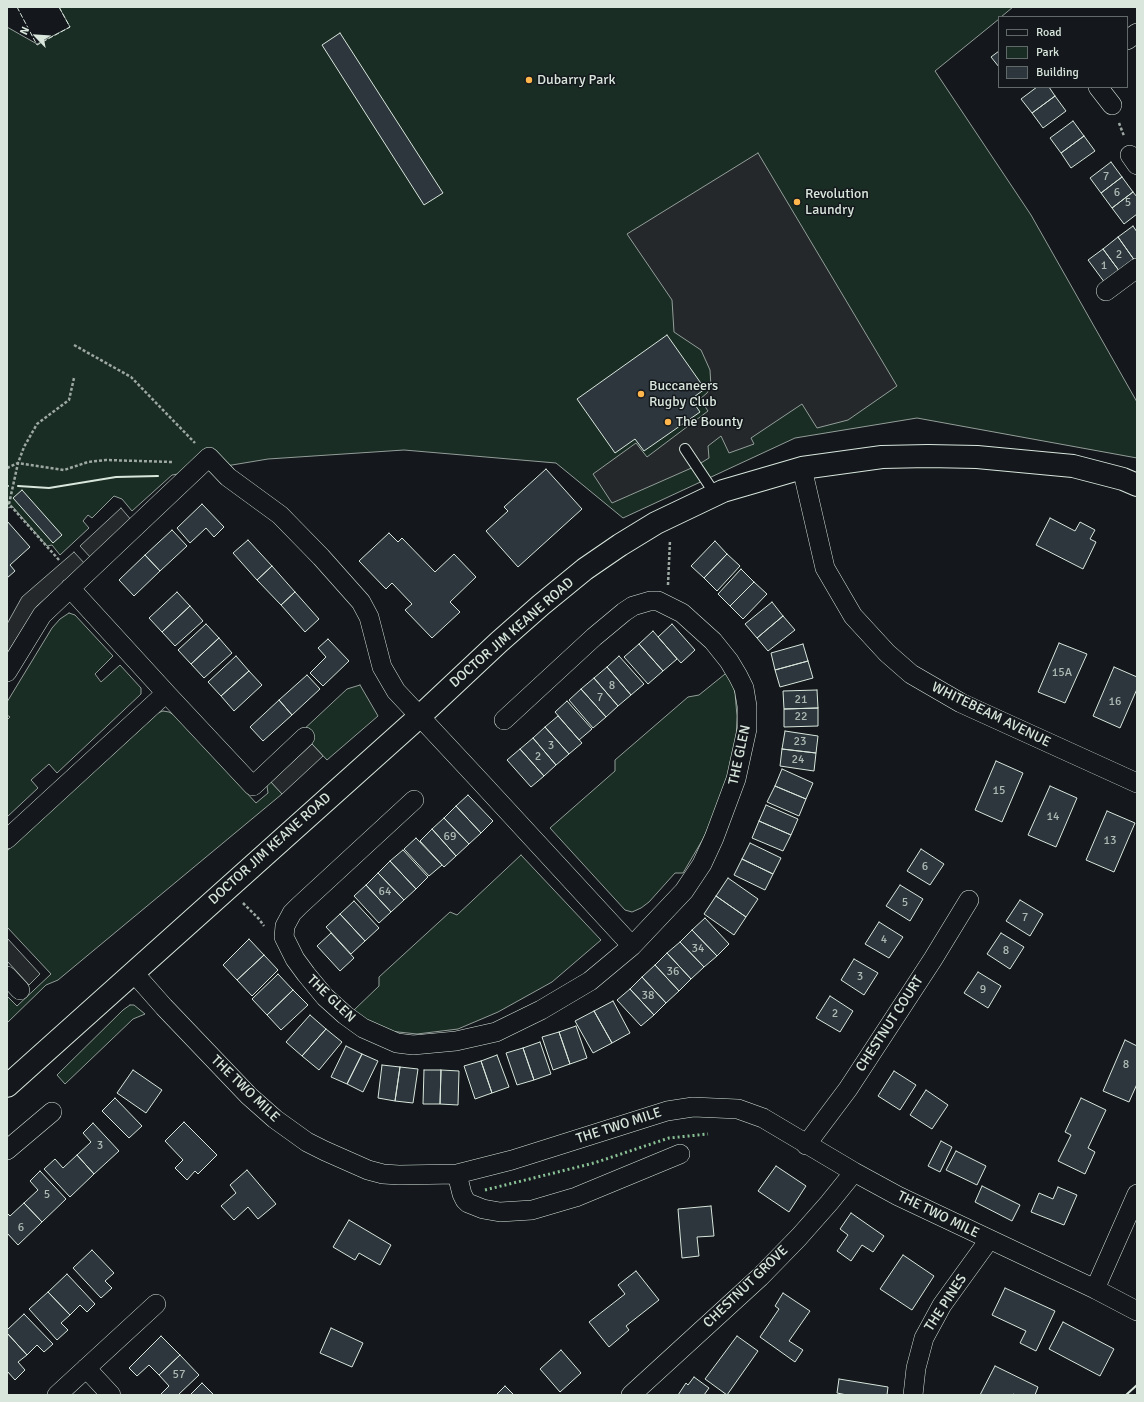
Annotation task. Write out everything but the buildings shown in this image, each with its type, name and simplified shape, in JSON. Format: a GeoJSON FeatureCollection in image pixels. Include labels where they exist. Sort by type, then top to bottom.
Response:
{"type":"FeatureCollection","features":[{"type":"Feature","properties":{"kind":"street"},"geometry":{"type":"LineString","coordinates":[[1128,39],[1137,33]]}},
{"type":"Feature","properties":{"kind":"street"},"geometry":{"type":"LineString","coordinates":[[1099,88],[1112,105]]}},
{"type":"Feature","properties":{"kind":"street"},"geometry":{"type":"LineString","coordinates":[[1106,291],[1137,268]]}},
{"type":"Feature","properties":{"kind":"street","name":"DOCTOR JIM KEANE ROAD"},"geometry":{"type":"LineString","coordinates":[[7,1086],[419,716],[509,633],[585,569],[639,532],[723,491],[802,468],[882,457],[977,457],[1073,466],[1123,479],[1137,485]]}},
{"type":"Feature","properties":{"kind":"street"},"geometry":{"type":"LineString","coordinates":[[7,672],[42,615],[203,463],[228,477],[280,515],[321,557],[360,602],[369,617],[378,656],[386,676],[396,691],[632,946]]}},
{"type":"Feature","properties":{"kind":"street","name":"WHITEBEAM AVENUE"},"geometry":{"type":"LineString","coordinates":[[802,468],[825,568],[852,616],[887,653],[911,674],[961,703],[1137,783]]}},
{"type":"Feature","properties":{"kind":"street"},"geometry":{"type":"LineString","coordinates":[[70,588],[253,786],[305,737]]}},
{"type":"Feature","properties":{"kind":"street"},"geometry":{"type":"LineString","coordinates":[[504,720],[624,612],[641,603],[658,601]]}},
{"type":"Feature","properties":{"kind":"street","name":"THE GLEN"},"geometry":{"type":"LineString","coordinates":[[284,937],[295,959],[306,974],[325,997],[345,1015],[363,1028],[387,1039],[397,1043],[413,1045],[456,1041],[496,1032],[541,1010],[590,981],[632,946],[678,899],[702,864],[714,838],[734,786],[741,762],[747,729],[748,706],[744,688],[729,661],[713,641],[682,613],[658,601]]}},
{"type":"Feature","properties":{"kind":"street"},"geometry":{"type":"LineString","coordinates":[[7,839],[166,693]]}},
{"type":"Feature","properties":{"kind":"street"},"geometry":{"type":"LineString","coordinates":[[284,937],[285,926],[292,913],[414,800]]}},
{"type":"Feature","properties":{"kind":"street","name":"CHESTNUT COURT"},"geometry":{"type":"LineString","coordinates":[[806,1145],[848,1089],[933,959],[969,900]]}},
{"type":"Feature","properties":{"kind":"street","name":"THE TWO MILE"},"geometry":{"type":"LineString","coordinates":[[134,973],[164,1007],[274,1120],[307,1142],[368,1170],[383,1174],[457,1174],[512,1160],[667,1111],[693,1107],[738,1109],[763,1118],[806,1145],[898,1196],[1095,1289],[1137,1311]]}},
{"type":"Feature","properties":{"kind":"street"},"geometry":{"type":"LineString","coordinates":[[7,976],[20,990]]}},
{"type":"Feature","properties":{"kind":"street"},"geometry":{"type":"LineString","coordinates":[[7,1150],[52,1112]]}},
{"type":"Feature","properties":{"kind":"street"},"geometry":{"type":"LineString","coordinates":[[457,1174],[462,1194],[468,1202],[483,1209],[500,1212],[532,1210],[576,1197],[680,1154]]}},
{"type":"Feature","properties":{"kind":"street","name":"CHESTNUT GROVE"},"geometry":{"type":"LineString","coordinates":[[630,1395],[760,1277],[799,1237],[854,1172]]}},
{"type":"Feature","properties":{"kind":"street"},"geometry":{"type":"LineString","coordinates":[[1095,1289],[1137,1194]]}},
{"type":"Feature","properties":{"kind":"street","name":"THE PINES"},"geometry":{"type":"LineString","coordinates":[[913,1395],[916,1368],[924,1338],[942,1305],[989,1240]]}},
{"type":"Feature","properties":{"kind":"street"},"geometry":{"type":"LineString","coordinates":[[57,1395],[156,1304]]}},
{"type":"Feature","properties":{"kind":"street"},"geometry":{"type":"LineString","coordinates":[[86,1368],[111,1395]]}},
{"type":"Feature","properties":{"kind":"lane"},"geometry":{"type":"LineString","coordinates":[[685,449],[715,494]]}},
{"type":"Feature","properties":{"kind":"path"},"geometry":{"type":"LineString","coordinates":[[1112,105],[1134,160]]}},
{"type":"Feature","properties":{"kind":"path"},"geometry":{"type":"LineString","coordinates":[[74,345],[130,377],[203,463]]}},
{"type":"Feature","properties":{"kind":"path"},"geometry":{"type":"LineString","coordinates":[[59,560],[9,504],[18,463],[24,447],[37,424],[69,400],[74,378]]}},
{"type":"Feature","properties":{"kind":"path"},"geometry":{"type":"LineString","coordinates":[[7,468],[18,463],[64,470],[88,462],[106,460],[203,463]]}},
{"type":"Feature","properties":{"kind":"path"},"geometry":{"type":"LineString","coordinates":[[658,601],[669,584],[670,516]]}},
{"type":"Feature","properties":{"kind":"path"},"geometry":{"type":"LineString","coordinates":[[228,887],[259,919],[265,929],[284,937]]}},
{"type":"Feature","properties":{"kind":"green space"},"geometry":{"type":"Polygon","coordinates":[[[59,7],[1013,7],[1002,16],[998,16],[998,20],[935,71],[1031,215],[1137,402],[1137,458],[917,418],[795,438],[623,518],[556,463],[404,450],[268,459],[172,475],[132,511],[122,499],[114,496],[92,518],[88,515],[83,521],[89,528],[60,555],[52,545],[47,546],[13,507],[7,508],[7,27],[37,44],[70,27],[59,7]]]}},
{"type":"Feature","properties":{"kind":"green space"},"geometry":{"type":"Polygon","coordinates":[[[69,613],[75,615],[113,656],[95,674],[101,682],[120,665],[141,688],[141,694],[57,773],[49,764],[31,780],[38,788],[7,817],[7,720],[10,717],[7,715],[7,702],[52,628],[60,619],[69,613]]]}},
{"type":"Feature","properties":{"kind":"green space"},"geometry":{"type":"Polygon","coordinates":[[[730,670],[735,693],[737,716],[736,743],[733,760],[713,817],[703,839],[683,873],[675,873],[649,902],[641,908],[632,912],[625,910],[550,828],[615,771],[615,760],[688,697],[699,695],[730,670]]]}},
{"type":"Feature","properties":{"kind":"green space"},"geometry":{"type":"Polygon","coordinates":[[[360,685],[378,716],[327,760],[301,732],[347,689],[360,685]]]}},
{"type":"Feature","properties":{"kind":"green space"},"geometry":{"type":"Polygon","coordinates":[[[163,711],[169,712],[176,716],[256,803],[268,793],[267,786],[271,782],[282,794],[58,980],[46,985],[7,1023],[7,996],[17,1006],[51,974],[7,927],[7,851],[158,713],[163,711]]]}},
{"type":"Feature","properties":{"kind":"green space"},"geometry":{"type":"Polygon","coordinates":[[[521,855],[601,940],[552,982],[498,1012],[458,1029],[417,1034],[389,1031],[370,1022],[353,1011],[379,986],[379,977],[450,912],[457,915],[521,855]]]}},
{"type":"Feature","properties":{"kind":"green space"},"geometry":{"type":"Polygon","coordinates":[[[130,1005],[134,1005],[145,1014],[133,1019],[65,1084],[57,1075],[123,1010],[130,1005]]]}},
{"type":"Feature","properties":{"kind":"shaded area"},"geometry":{"type":"Polygon","coordinates":[[[758,153],[897,386],[848,420],[817,428],[802,404],[751,438],[754,444],[729,453],[721,436],[708,446],[709,458],[696,466],[612,503],[593,474],[636,443],[647,457],[708,411],[700,399],[711,387],[710,370],[701,350],[674,332],[672,300],[627,234],[758,153]]]}},
{"type":"Feature","properties":{"kind":"shaded area"},"geometry":{"type":"Polygon","coordinates":[[[121,508],[132,521],[91,558],[80,546],[121,508]]]}},
{"type":"Feature","properties":{"kind":"shaded area"},"geometry":{"type":"Polygon","coordinates":[[[74,552],[85,564],[37,606],[7,654],[7,624],[22,597],[74,552]]]}},
{"type":"Feature","properties":{"kind":"shaded area"},"geometry":{"type":"Polygon","coordinates":[[[312,744],[323,756],[282,794],[271,782],[312,744]]]}},
{"type":"Feature","properties":{"kind":"shaded area"},"geometry":{"type":"Polygon","coordinates":[[[7,938],[40,974],[29,985],[7,961],[7,938]]]}},
{"type":"Feature","properties":{"kind":"hedge"},"geometry":{"type":"LineString","coordinates":[[485,1190],[594,1163],[669,1138],[708,1134]]}},
{"type":"Feature","properties":{"kind":"fence"},"geometry":{"type":"LineString","coordinates":[[17,7],[37,45],[70,27],[59,7]]}},
{"type":"Feature","properties":{"kind":"wall"},"geometry":{"type":"LineString","coordinates":[[18,486],[49,488],[116,477],[158,476]]}},
{"type":"Feature","properties":{"kind":"wall"},"geometry":{"type":"LineString","coordinates":[[1126,1395],[1137,1385]]}},
{"type":"Feature","properties":{"kind":"place","name":"Dubarry Park"},"geometry":{"type":"Point","coordinates":[529,80]}},
{"type":"Feature","properties":{"kind":"place","name":"Revolution Laundry"},"geometry":{"type":"Point","coordinates":[797,202]}},
{"type":"Feature","properties":{"kind":"place","name":"Buccaneers Rugby Club"},"geometry":{"type":"Point","coordinates":[641,394]}},
{"type":"Feature","properties":{"kind":"place","name":"The Bounty"},"geometry":{"type":"Point","coordinates":[668,422]}}]}
